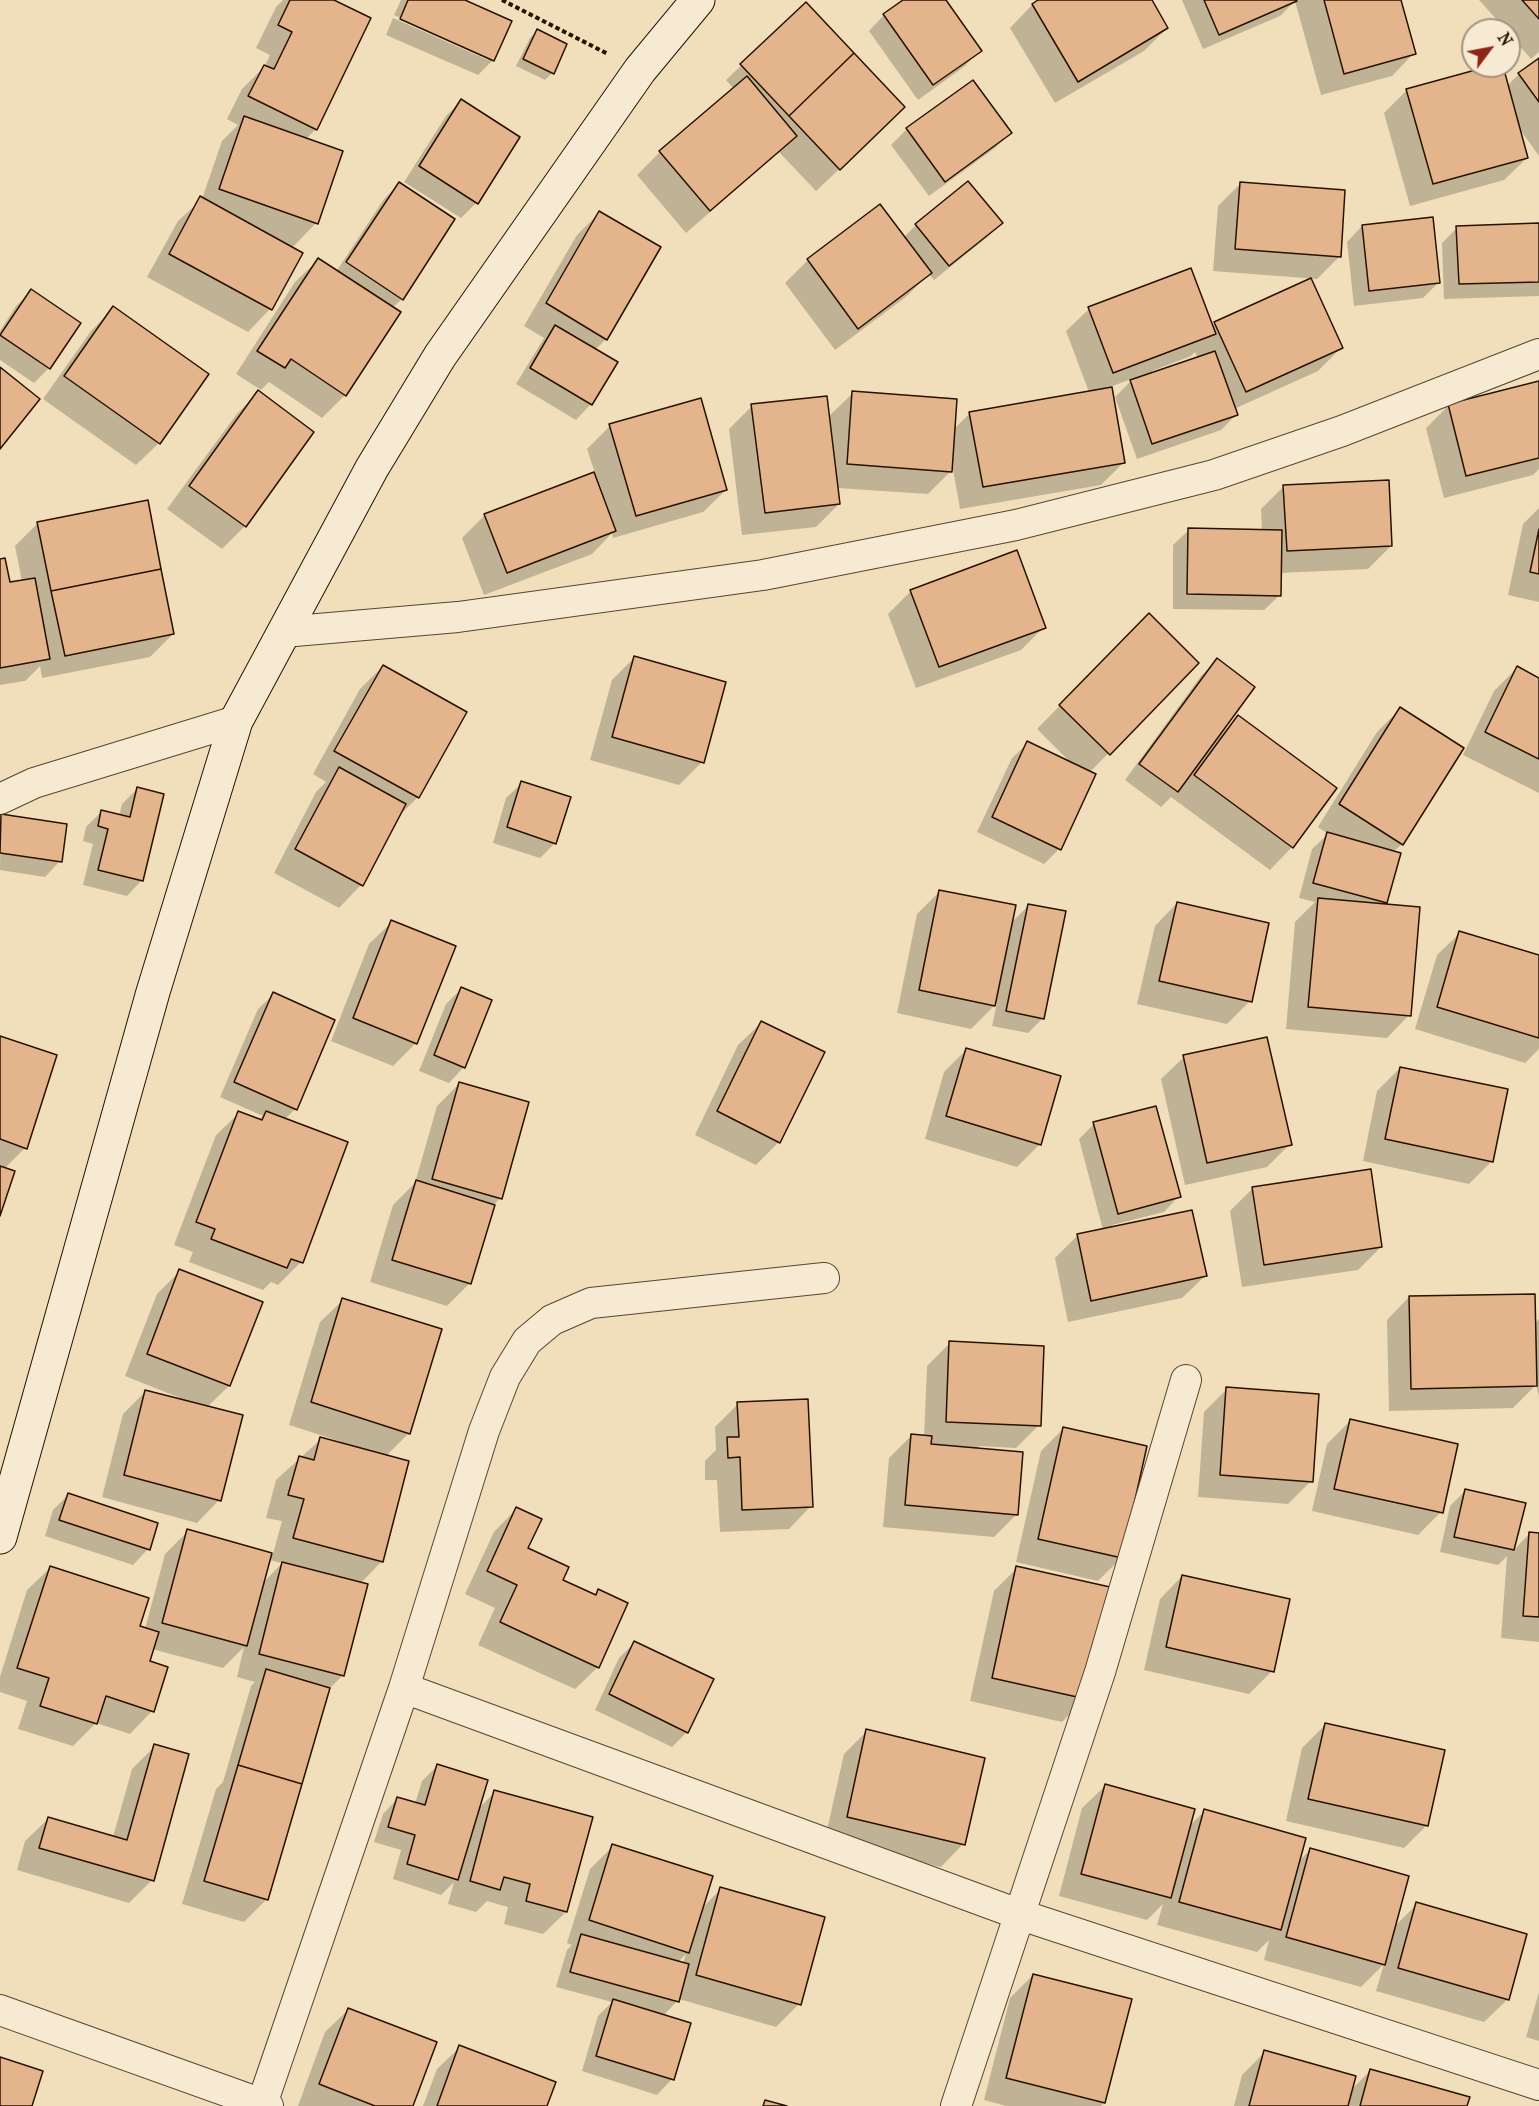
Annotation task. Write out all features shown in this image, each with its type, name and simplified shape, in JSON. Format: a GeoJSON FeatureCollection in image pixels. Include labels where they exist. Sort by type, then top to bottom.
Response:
{"type":"FeatureCollection","features":[{"type":"Feature","properties":{"kind":"street"},"geometry":{"type":"LineString","coordinates":[[0,1537],[153,992],[236,721],[372,468],[440,356],[640,70],[698,0]]}},
{"type":"Feature","properties":{"kind":"street"},"geometry":{"type":"LineString","coordinates":[[283,632],[458,617],[763,575],[1016,525],[1214,475],[1342,431],[1539,354]]}},
{"type":"Feature","properties":{"kind":"street"},"geometry":{"type":"LineString","coordinates":[[0,799],[34,783],[236,721]]}},
{"type":"Feature","properties":{"kind":"street"},"geometry":{"type":"LineString","coordinates":[[0,2010],[265,2105],[404,1688],[484,1431],[505,1377],[527,1341],[552,1320],[591,1303],[824,1278]]}},
{"type":"Feature","properties":{"kind":"street"},"geometry":{"type":"LineString","coordinates":[[956,2106],[1100,1672],[1186,1380]]}},
{"type":"Feature","properties":{"kind":"street"},"geometry":{"type":"LineString","coordinates":[[404,1688],[1021,1915],[1539,2085]]}},
{"type":"Feature","properties":{"kind":"path"},"geometry":{"type":"LineString","coordinates":[[502,0],[640,70]]}},
{"type":"Feature","properties":{"kind":"building"},"geometry":{"type":"Polygon","coordinates":[[[290,0],[334,0],[371,18],[317,130],[248,96],[264,65],[274,69],[292,32],[278,25],[290,0]]]}},
{"type":"Feature","properties":{"kind":"building"},"geometry":{"type":"Polygon","coordinates":[[[408,0],[465,0],[512,21],[494,61],[400,19],[408,0]]]}},
{"type":"Feature","properties":{"kind":"building"},"geometry":{"type":"Polygon","coordinates":[[[903,0],[946,0],[982,51],[933,85],[883,14],[903,0]]]}},
{"type":"Feature","properties":{"kind":"building"},"geometry":{"type":"Polygon","coordinates":[[[1038,0],[1152,0],[1168,28],[1078,82],[1032,4],[1038,0]]]}},
{"type":"Feature","properties":{"kind":"building"},"geometry":{"type":"Polygon","coordinates":[[[1204,0],[1296,0],[1297,1],[1219,35],[1204,0]]]}},
{"type":"Feature","properties":{"kind":"building"},"geometry":{"type":"Polygon","coordinates":[[[1324,0],[1401,0],[1416,54],[1344,74],[1324,0]]]}},
{"type":"Feature","properties":{"kind":"building"},"geometry":{"type":"Polygon","coordinates":[[[1522,0],[1539,0],[1539,19],[1522,0]]]}},
{"type":"Feature","properties":{"kind":"building"},"geometry":{"type":"Polygon","coordinates":[[[806,2],[854,53],[789,116],[740,64],[806,2]]]}},
{"type":"Feature","properties":{"kind":"building"},"geometry":{"type":"Polygon","coordinates":[[[537,29],[567,44],[554,74],[523,59],[537,29]]]}},
{"type":"Feature","properties":{"kind":"building"},"geometry":{"type":"Polygon","coordinates":[[[854,53],[905,107],[840,170],[789,116],[854,53]]]}},
{"type":"Feature","properties":{"kind":"building"},"geometry":{"type":"Polygon","coordinates":[[[1539,58],[1539,102],[1521,77],[1521,71],[1539,58]]]}},
{"type":"Feature","properties":{"kind":"building"},"geometry":{"type":"Polygon","coordinates":[[[1461,74],[1461,78],[1506,78],[1528,158],[1433,184],[1406,89],[1461,74]]]}},
{"type":"Feature","properties":{"kind":"building"},"geometry":{"type":"Polygon","coordinates":[[[747,76],[797,136],[710,211],[659,151],[747,76]]]}},
{"type":"Feature","properties":{"kind":"building"},"geometry":{"type":"Polygon","coordinates":[[[973,80],[1012,133],[945,182],[906,128],[973,80]]]}},
{"type":"Feature","properties":{"kind":"building"},"geometry":{"type":"Polygon","coordinates":[[[461,99],[520,137],[478,204],[419,166],[461,99]]]}},
{"type":"Feature","properties":{"kind":"building"},"geometry":{"type":"Polygon","coordinates":[[[244,116],[343,151],[318,224],[219,189],[244,116]]]}},
{"type":"Feature","properties":{"kind":"building"},"geometry":{"type":"Polygon","coordinates":[[[968,181],[1003,223],[949,266],[915,224],[968,181]]]}},
{"type":"Feature","properties":{"kind":"building"},"geometry":{"type":"Polygon","coordinates":[[[399,182],[455,219],[403,300],[346,262],[399,182]]]}},
{"type":"Feature","properties":{"kind":"building"},"geometry":{"type":"Polygon","coordinates":[[[1240,182],[1345,190],[1341,257],[1235,249],[1240,182]]]}},
{"type":"Feature","properties":{"kind":"building"},"geometry":{"type":"Polygon","coordinates":[[[200,196],[303,253],[272,310],[169,254],[200,196]]]}},
{"type":"Feature","properties":{"kind":"building"},"geometry":{"type":"Polygon","coordinates":[[[880,204],[932,273],[858,329],[807,259],[880,204]]]}},
{"type":"Feature","properties":{"kind":"building"},"geometry":{"type":"Polygon","coordinates":[[[599,211],[661,247],[607,340],[546,303],[599,211]]]}},
{"type":"Feature","properties":{"kind":"building"},"geometry":{"type":"Polygon","coordinates":[[[1433,217],[1440,283],[1369,291],[1362,225],[1433,217]]]}},
{"type":"Feature","properties":{"kind":"building"},"geometry":{"type":"Polygon","coordinates":[[[1539,223],[1539,282],[1459,284],[1456,226],[1539,223]]]}},
{"type":"Feature","properties":{"kind":"building"},"geometry":{"type":"Polygon","coordinates":[[[318,258],[401,312],[346,396],[291,359],[285,368],[257,351],[318,258]]]}},
{"type":"Feature","properties":{"kind":"building"},"geometry":{"type":"Polygon","coordinates":[[[1191,268],[1216,334],[1113,373],[1088,307],[1191,268]]]}},
{"type":"Feature","properties":{"kind":"building"},"geometry":{"type":"Polygon","coordinates":[[[1311,278],[1343,348],[1246,392],[1214,322],[1311,278]]]}},
{"type":"Feature","properties":{"kind":"building"},"geometry":{"type":"Polygon","coordinates":[[[31,289],[81,323],[50,369],[0,335],[31,289]]]}},
{"type":"Feature","properties":{"kind":"building"},"geometry":{"type":"Polygon","coordinates":[[[113,306],[209,374],[160,444],[64,376],[113,306]]]}},
{"type":"Feature","properties":{"kind":"building"},"geometry":{"type":"Polygon","coordinates":[[[555,325],[618,362],[592,405],[530,368],[555,325]]]}},
{"type":"Feature","properties":{"kind":"building"},"geometry":{"type":"Polygon","coordinates":[[[1215,351],[1238,415],[1152,444],[1130,380],[1215,351]]]}},
{"type":"Feature","properties":{"kind":"building"},"geometry":{"type":"Polygon","coordinates":[[[0,367],[40,399],[0,449],[0,367]]]}},
{"type":"Feature","properties":{"kind":"building"},"geometry":{"type":"Polygon","coordinates":[[[1539,381],[1539,458],[1466,476],[1448,404],[1539,381]]]}},
{"type":"Feature","properties":{"kind":"building"},"geometry":{"type":"Polygon","coordinates":[[[1112,387],[1125,463],[983,487],[969,412],[1112,387]]]}},
{"type":"Feature","properties":{"kind":"building"},"geometry":{"type":"Polygon","coordinates":[[[258,390],[314,432],[246,527],[189,486],[258,390]]]}},
{"type":"Feature","properties":{"kind":"building"},"geometry":{"type":"Polygon","coordinates":[[[852,391],[957,399],[952,472],[847,464],[852,391]]]}},
{"type":"Feature","properties":{"kind":"building"},"geometry":{"type":"Polygon","coordinates":[[[827,396],[840,504],[765,513],[751,404],[827,396]]]}},
{"type":"Feature","properties":{"kind":"building"},"geometry":{"type":"Polygon","coordinates":[[[701,398],[727,490],[636,516],[609,424],[701,398]]]}},
{"type":"Feature","properties":{"kind":"building"},"geometry":{"type":"Polygon","coordinates":[[[594,472],[616,531],[507,573],[484,514],[594,472]]]}},
{"type":"Feature","properties":{"kind":"building"},"geometry":{"type":"Polygon","coordinates":[[[1389,480],[1392,546],[1287,551],[1283,485],[1389,480]]]}},
{"type":"Feature","properties":{"kind":"building"},"geometry":{"type":"Polygon","coordinates":[[[148,500],[161,569],[51,591],[37,522],[148,500]]]}},
{"type":"Feature","properties":{"kind":"building"},"geometry":{"type":"Polygon","coordinates":[[[1188,528],[1282,530],[1281,596],[1187,594],[1188,528]]]}},
{"type":"Feature","properties":{"kind":"building"},"geometry":{"type":"Polygon","coordinates":[[[1539,529],[1539,574],[1530,572],[1539,529]]]}},
{"type":"Feature","properties":{"kind":"building"},"geometry":{"type":"Polygon","coordinates":[[[1017,550],[1046,628],[939,667],[910,590],[1017,550]]]}},
{"type":"Feature","properties":{"kind":"building"},"geometry":{"type":"Polygon","coordinates":[[[5,558],[10,582],[35,578],[50,659],[0,668],[0,559],[5,558]]]}},
{"type":"Feature","properties":{"kind":"building"},"geometry":{"type":"Polygon","coordinates":[[[161,569],[174,634],[65,656],[51,591],[161,569]]]}},
{"type":"Feature","properties":{"kind":"building"},"geometry":{"type":"Polygon","coordinates":[[[1149,613],[1199,663],[1110,755],[1059,705],[1149,613]]]}},
{"type":"Feature","properties":{"kind":"building"},"geometry":{"type":"Polygon","coordinates":[[[634,656],[726,682],[704,763],[612,737],[634,656]]]}},
{"type":"Feature","properties":{"kind":"building"},"geometry":{"type":"Polygon","coordinates":[[[1217,658],[1255,687],[1178,792],[1139,764],[1217,658]]]}},
{"type":"Feature","properties":{"kind":"building"},"geometry":{"type":"Polygon","coordinates":[[[383,665],[467,712],[419,798],[334,751],[383,665]]]}},
{"type":"Feature","properties":{"kind":"building"},"geometry":{"type":"Polygon","coordinates":[[[1517,666],[1539,678],[1539,759],[1485,732],[1517,666]]]}},
{"type":"Feature","properties":{"kind":"building"},"geometry":{"type":"Polygon","coordinates":[[[1400,707],[1464,748],[1403,845],[1339,804],[1400,707]]]}},
{"type":"Feature","properties":{"kind":"building"},"geometry":{"type":"Polygon","coordinates":[[[1238,715],[1337,788],[1293,848],[1194,775],[1238,715]]]}},
{"type":"Feature","properties":{"kind":"building"},"geometry":{"type":"Polygon","coordinates":[[[1027,741],[1096,774],[1061,850],[992,817],[1027,741]]]}},
{"type":"Feature","properties":{"kind":"building"},"geometry":{"type":"Polygon","coordinates":[[[339,767],[406,804],[363,886],[295,849],[339,767]]]}},
{"type":"Feature","properties":{"kind":"building"},"geometry":{"type":"Polygon","coordinates":[[[521,781],[571,797],[556,844],[507,827],[521,781]]]}},
{"type":"Feature","properties":{"kind":"building"},"geometry":{"type":"Polygon","coordinates":[[[137,787],[164,794],[143,881],[98,870],[108,829],[98,826],[101,810],[130,817],[137,787]]]}},
{"type":"Feature","properties":{"kind":"building"},"geometry":{"type":"Polygon","coordinates":[[[1,814],[67,824],[62,862],[0,853],[1,814]]]}},
{"type":"Feature","properties":{"kind":"building"},"geometry":{"type":"Polygon","coordinates":[[[1327,832],[1401,853],[1387,903],[1313,883],[1327,832]]]}},
{"type":"Feature","properties":{"kind":"building"},"geometry":{"type":"Polygon","coordinates":[[[939,890],[1016,905],[995,1006],[919,990],[939,890]]]}},
{"type":"Feature","properties":{"kind":"building"},"geometry":{"type":"Polygon","coordinates":[[[1318,898],[1420,907],[1411,1016],[1308,1007],[1318,898]]]}},
{"type":"Feature","properties":{"kind":"building"},"geometry":{"type":"Polygon","coordinates":[[[1177,902],[1269,923],[1252,1002],[1159,981],[1177,902]]]}},
{"type":"Feature","properties":{"kind":"building"},"geometry":{"type":"Polygon","coordinates":[[[1028,904],[1066,911],[1044,1019],[1006,1011],[1028,904]]]}},
{"type":"Feature","properties":{"kind":"building"},"geometry":{"type":"Polygon","coordinates":[[[391,920],[456,946],[417,1044],[353,1018],[391,920]]]}},
{"type":"Feature","properties":{"kind":"building"},"geometry":{"type":"Polygon","coordinates":[[[1459,931],[1539,955],[1539,1038],[1437,1007],[1459,931]]]}},
{"type":"Feature","properties":{"kind":"building"},"geometry":{"type":"Polygon","coordinates":[[[461,987],[492,1000],[465,1068],[434,1055],[461,987]]]}},
{"type":"Feature","properties":{"kind":"building"},"geometry":{"type":"Polygon","coordinates":[[[273,992],[335,1020],[297,1110],[234,1082],[273,992]]]}},
{"type":"Feature","properties":{"kind":"building"},"geometry":{"type":"Polygon","coordinates":[[[761,1021],[825,1052],[780,1143],[717,1111],[761,1021]]]}},
{"type":"Feature","properties":{"kind":"building"},"geometry":{"type":"Polygon","coordinates":[[[0,1036],[57,1055],[27,1149],[0,1139],[0,1036]]]}},
{"type":"Feature","properties":{"kind":"building"},"geometry":{"type":"Polygon","coordinates":[[[1267,1037],[1292,1145],[1207,1163],[1183,1055],[1267,1037]]]}},
{"type":"Feature","properties":{"kind":"building"},"geometry":{"type":"Polygon","coordinates":[[[966,1048],[1061,1076],[1041,1145],[946,1116],[966,1048]]]}},
{"type":"Feature","properties":{"kind":"building"},"geometry":{"type":"Polygon","coordinates":[[[1400,1067],[1508,1089],[1493,1162],[1385,1139],[1400,1067]]]}},
{"type":"Feature","properties":{"kind":"building"},"geometry":{"type":"Polygon","coordinates":[[[459,1082],[529,1102],[502,1199],[432,1179],[459,1082]]]}},
{"type":"Feature","properties":{"kind":"building"},"geometry":{"type":"Polygon","coordinates":[[[1156,1106],[1181,1197],[1118,1214],[1093,1122],[1156,1106]]]}},
{"type":"Feature","properties":{"kind":"building"},"geometry":{"type":"Polygon","coordinates":[[[238,1111],[262,1120],[266,1111],[348,1142],[303,1263],[291,1259],[287,1268],[211,1239],[215,1229],[196,1222],[238,1111]]]}},
{"type":"Feature","properties":{"kind":"building"},"geometry":{"type":"Polygon","coordinates":[[[0,1166],[15,1171],[0,1216],[0,1166]]]}},
{"type":"Feature","properties":{"kind":"building"},"geometry":{"type":"Polygon","coordinates":[[[1371,1169],[1382,1247],[1264,1265],[1252,1187],[1371,1169]]]}},
{"type":"Feature","properties":{"kind":"building"},"geometry":{"type":"Polygon","coordinates":[[[416,1180],[495,1205],[471,1284],[392,1260],[416,1180]]]}},
{"type":"Feature","properties":{"kind":"building"},"geometry":{"type":"Polygon","coordinates":[[[1192,1210],[1207,1276],[1091,1301],[1077,1234],[1192,1210]]]}},
{"type":"Feature","properties":{"kind":"building"},"geometry":{"type":"Polygon","coordinates":[[[179,1269],[263,1302],[230,1386],[147,1354],[179,1269]]]}},
{"type":"Feature","properties":{"kind":"building"},"geometry":{"type":"Polygon","coordinates":[[[1535,1294],[1537,1386],[1411,1389],[1409,1296],[1535,1294]]]}},
{"type":"Feature","properties":{"kind":"building"},"geometry":{"type":"Polygon","coordinates":[[[342,1298],[442,1329],[410,1434],[311,1402],[342,1298]]]}},
{"type":"Feature","properties":{"kind":"building"},"geometry":{"type":"Polygon","coordinates":[[[949,1341],[1044,1346],[1041,1426],[946,1422],[949,1341]]]}},
{"type":"Feature","properties":{"kind":"building"},"geometry":{"type":"Polygon","coordinates":[[[1226,1387],[1319,1394],[1313,1482],[1220,1475],[1226,1387]]]}},
{"type":"Feature","properties":{"kind":"building"},"geometry":{"type":"Polygon","coordinates":[[[145,1390],[243,1415],[221,1501],[124,1475],[145,1390]]]}},
{"type":"Feature","properties":{"kind":"building"},"geometry":{"type":"Polygon","coordinates":[[[808,1399],[813,1507],[742,1510],[740,1457],[728,1458],[727,1437],[739,1437],[737,1402],[808,1399]]]}},
{"type":"Feature","properties":{"kind":"building"},"geometry":{"type":"Polygon","coordinates":[[[1350,1419],[1458,1444],[1443,1513],[1334,1489],[1350,1419]]]}},
{"type":"Feature","properties":{"kind":"building"},"geometry":{"type":"Polygon","coordinates":[[[1063,1427],[1147,1446],[1122,1558],[1038,1539],[1063,1427]]]}},
{"type":"Feature","properties":{"kind":"building"},"geometry":{"type":"Polygon","coordinates":[[[911,1434],[932,1436],[931,1444],[1023,1452],[1018,1515],[905,1505],[911,1434]]]}},
{"type":"Feature","properties":{"kind":"building"},"geometry":{"type":"Polygon","coordinates":[[[320,1437],[409,1461],[383,1562],[293,1538],[304,1499],[288,1495],[299,1456],[314,1460],[320,1437]]]}},
{"type":"Feature","properties":{"kind":"building"},"geometry":{"type":"Polygon","coordinates":[[[1465,1489],[1526,1503],[1514,1550],[1454,1537],[1465,1489]]]}},
{"type":"Feature","properties":{"kind":"building"},"geometry":{"type":"Polygon","coordinates":[[[68,1493],[158,1523],[150,1550],[59,1520],[68,1493]]]}},
{"type":"Feature","properties":{"kind":"building"},"geometry":{"type":"Polygon","coordinates":[[[516,1507],[542,1519],[528,1548],[569,1567],[563,1580],[596,1595],[598,1589],[628,1603],[599,1668],[500,1622],[517,1585],[487,1571],[516,1507]]]}},
{"type":"Feature","properties":{"kind":"building"},"geometry":{"type":"Polygon","coordinates":[[[187,1529],[272,1553],[247,1646],[162,1623],[187,1529]]]}},
{"type":"Feature","properties":{"kind":"building"},"geometry":{"type":"Polygon","coordinates":[[[1529,1532],[1539,1533],[1539,1617],[1523,1616],[1529,1532]]]}},
{"type":"Feature","properties":{"kind":"building"},"geometry":{"type":"Polygon","coordinates":[[[282,1562],[368,1584],[344,1676],[259,1654],[282,1562]]]}},
{"type":"Feature","properties":{"kind":"building"},"geometry":{"type":"Polygon","coordinates":[[[50,1566],[149,1598],[140,1626],[159,1632],[150,1661],[168,1667],[154,1712],[106,1696],[97,1724],[40,1706],[49,1678],[17,1668],[50,1566]]]}},
{"type":"Feature","properties":{"kind":"building"},"geometry":{"type":"Polygon","coordinates":[[[1016,1566],[1110,1587],[1086,1699],[992,1678],[1016,1566]]]}},
{"type":"Feature","properties":{"kind":"building"},"geometry":{"type":"Polygon","coordinates":[[[1182,1575],[1290,1599],[1274,1672],[1166,1647],[1182,1575]]]}},
{"type":"Feature","properties":{"kind":"building"},"geometry":{"type":"Polygon","coordinates":[[[634,1641],[714,1679],[688,1733],[609,1694],[634,1641]]]}},
{"type":"Feature","properties":{"kind":"building"},"geometry":{"type":"Polygon","coordinates":[[[266,1669],[330,1688],[302,1784],[238,1765],[266,1669]]]}},
{"type":"Feature","properties":{"kind":"building"},"geometry":{"type":"Polygon","coordinates":[[[1325,1723],[1445,1750],[1428,1826],[1308,1799],[1325,1723]]]}},
{"type":"Feature","properties":{"kind":"building"},"geometry":{"type":"Polygon","coordinates":[[[866,1729],[985,1758],[965,1845],[847,1817],[866,1729]]]}},
{"type":"Feature","properties":{"kind":"building"},"geometry":{"type":"Polygon","coordinates":[[[154,1744],[189,1754],[154,1881],[39,1848],[48,1817],[127,1840],[154,1744]]]}},
{"type":"Feature","properties":{"kind":"building"},"geometry":{"type":"Polygon","coordinates":[[[437,1764],[488,1780],[458,1880],[407,1864],[415,1835],[388,1827],[397,1797],[425,1805],[437,1764]]]}},
{"type":"Feature","properties":{"kind":"building"},"geometry":{"type":"Polygon","coordinates":[[[238,1765],[302,1784],[268,1900],[204,1881],[238,1765]]]}},
{"type":"Feature","properties":{"kind":"building"},"geometry":{"type":"Polygon","coordinates":[[[1105,1784],[1195,1809],[1171,1898],[1081,1874],[1105,1784]]]}},
{"type":"Feature","properties":{"kind":"building"},"geometry":{"type":"Polygon","coordinates":[[[494,1790],[593,1817],[567,1912],[526,1901],[530,1884],[504,1877],[500,1890],[470,1881],[494,1790]]]}},
{"type":"Feature","properties":{"kind":"building"},"geometry":{"type":"Polygon","coordinates":[[[1204,1809],[1306,1838],[1281,1930],[1179,1902],[1204,1809]]]}},
{"type":"Feature","properties":{"kind":"building"},"geometry":{"type":"Polygon","coordinates":[[[612,1844],[713,1876],[689,1953],[589,1920],[612,1844]]]}},
{"type":"Feature","properties":{"kind":"building"},"geometry":{"type":"Polygon","coordinates":[[[1310,1848],[1409,1876],[1385,1965],[1286,1937],[1310,1848]]]}},
{"type":"Feature","properties":{"kind":"building"},"geometry":{"type":"Polygon","coordinates":[[[720,1887],[825,1917],[801,2005],[696,1975],[720,1887]]]}},
{"type":"Feature","properties":{"kind":"building"},"geometry":{"type":"Polygon","coordinates":[[[1416,1902],[1527,1934],[1509,2000],[1398,1968],[1416,1902]]]}},
{"type":"Feature","properties":{"kind":"building"},"geometry":{"type":"Polygon","coordinates":[[[581,1934],[689,1964],[679,2002],[570,1972],[581,1934]]]}},
{"type":"Feature","properties":{"kind":"building"},"geometry":{"type":"Polygon","coordinates":[[[1033,1974],[1132,1999],[1105,2103],[1006,2078],[1033,1974]]]}},
{"type":"Feature","properties":{"kind":"building"},"geometry":{"type":"Polygon","coordinates":[[[613,1999],[691,2023],[674,2080],[596,2056],[613,1999]]]}},
{"type":"Feature","properties":{"kind":"building"},"geometry":{"type":"Polygon","coordinates":[[[348,2008],[437,2042],[413,2106],[375,2106],[319,2084],[348,2008]]]}},
{"type":"Feature","properties":{"kind":"building"},"geometry":{"type":"Polygon","coordinates":[[[459,2045],[556,2082],[547,2106],[437,2106],[459,2045]]]}},
{"type":"Feature","properties":{"kind":"building"},"geometry":{"type":"Polygon","coordinates":[[[1264,2050],[1356,2076],[1348,2106],[1249,2106],[1264,2050]]]}},
{"type":"Feature","properties":{"kind":"building"},"geometry":{"type":"Polygon","coordinates":[[[0,2057],[43,2071],[32,2106],[0,2106],[0,2057]]]}},
{"type":"Feature","properties":{"kind":"building"},"geometry":{"type":"Polygon","coordinates":[[[1370,2069],[1470,2097],[1467,2106],[1360,2106],[1370,2069]]]}},
{"type":"Feature","properties":{"kind":"building"},"geometry":{"type":"Polygon","coordinates":[[[765,2100],[787,2106],[763,2106],[765,2100]]]}}]}
